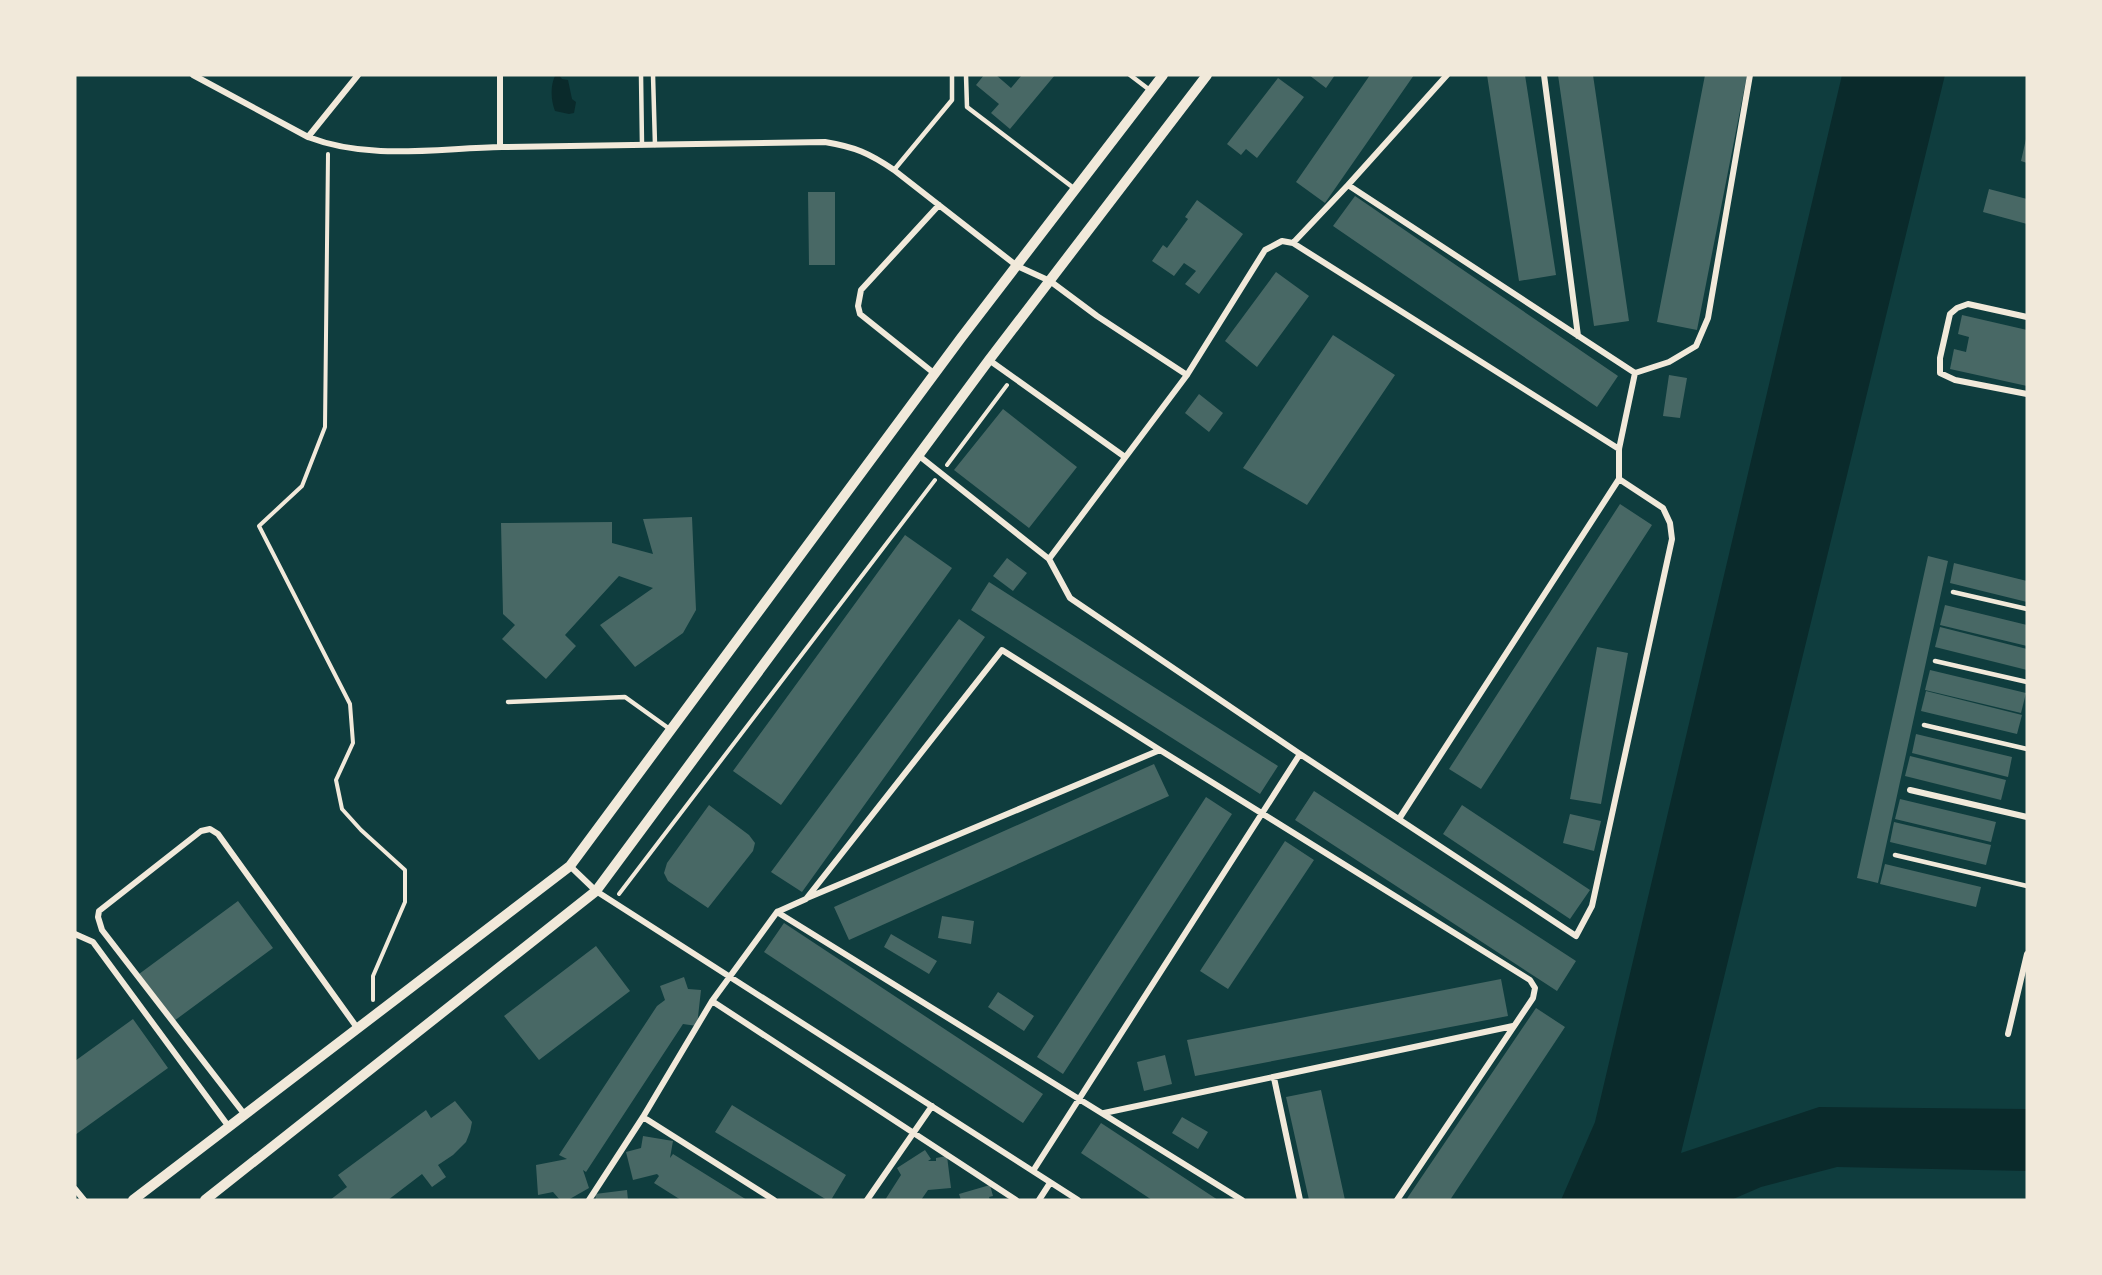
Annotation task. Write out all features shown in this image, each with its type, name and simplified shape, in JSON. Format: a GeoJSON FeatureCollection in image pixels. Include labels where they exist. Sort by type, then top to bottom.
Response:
{"type":"FeatureCollection","features":[{"type":"Feature","properties":{"kind":"street"},"geometry":{"type":"LineString","coordinates":[[193,75],[308,137],[328,145],[376,152],[500,147],[825,142],[850,146],[873,156],[894,170],[1017,266],[1050,281],[1097,316],[1187,375]]}},
{"type":"Feature","properties":{"kind":"street"},"geometry":{"type":"LineString","coordinates":[[308,137],[358,75]]}},
{"type":"Feature","properties":{"kind":"street"},"geometry":{"type":"LineString","coordinates":[[500,75],[500,147]]}},
{"type":"Feature","properties":{"kind":"street"},"geometry":{"type":"LineString","coordinates":[[133,1200],[570,866],[935,374],[1163,75]]}},
{"type":"Feature","properties":{"kind":"street"},"geometry":{"type":"LineString","coordinates":[[209,1199],[596,891],[989,360],[1208,75]]}},
{"type":"Feature","properties":{"kind":"street"},"geometry":{"type":"LineString","coordinates":[[1293,243],[1447,75]]}},
{"type":"Feature","properties":{"kind":"street"},"geometry":{"type":"LineString","coordinates":[[1544,75],[1578,336]]}},
{"type":"Feature","properties":{"kind":"street"},"geometry":{"type":"LineString","coordinates":[[1635,373],[1669,362],[1696,346],[1708,318],[1750,75]]}},
{"type":"Feature","properties":{"kind":"street"},"geometry":{"type":"LineString","coordinates":[[1348,185],[1635,373]]}},
{"type":"Feature","properties":{"kind":"street"},"geometry":{"type":"LineString","coordinates":[[935,374],[860,314],[859,299],[861,290],[939,205]]}},
{"type":"Feature","properties":{"kind":"street"},"geometry":{"type":"LineString","coordinates":[[1048,559],[1187,375],[1265,250],[1282,241],[1293,243],[1619,449]]}},
{"type":"Feature","properties":{"kind":"street"},"geometry":{"type":"LineString","coordinates":[[2027,317],[1968,304],[1957,308],[1950,314],[1940,358],[1940,373],[1955,380],[2027,394]]}},
{"type":"Feature","properties":{"kind":"street"},"geometry":{"type":"LineString","coordinates":[[989,360],[1125,457]]}},
{"type":"Feature","properties":{"kind":"street"},"geometry":{"type":"LineString","coordinates":[[1399,819],[1619,479],[1619,449],[1635,373]]}},
{"type":"Feature","properties":{"kind":"street"},"geometry":{"type":"LineString","coordinates":[[918,455],[1048,559],[1070,598],[1300,754],[1576,936],[1592,906],[1672,539],[1670,522],[1663,508],[1619,479]]}},
{"type":"Feature","properties":{"kind":"street"},"geometry":{"type":"LineString","coordinates":[[806,899],[1002,650],[1530,980],[1535,988],[1533,998],[1397,1200]]}},
{"type":"Feature","properties":{"kind":"street"},"geometry":{"type":"LineString","coordinates":[[589,1200],[643,1118],[712,1001],[777,912],[1160,750]]}},
{"type":"Feature","properties":{"kind":"street"},"geometry":{"type":"LineString","coordinates":[[1033,1171],[1300,754]]}},
{"type":"Feature","properties":{"kind":"street"},"geometry":{"type":"LineString","coordinates":[[1910,790],[2027,817]]}},
{"type":"Feature","properties":{"kind":"street"},"geometry":{"type":"LineString","coordinates":[[245,1115],[102,930],[98,917],[99,911],[201,831],[210,829],[218,834],[358,1029]]}},
{"type":"Feature","properties":{"kind":"street"},"geometry":{"type":"LineString","coordinates":[[570,866],[596,891],[1078,1200]]}},
{"type":"Feature","properties":{"kind":"street"},"geometry":{"type":"LineString","coordinates":[[777,912],[1242,1200]]}},
{"type":"Feature","properties":{"kind":"street"},"geometry":{"type":"LineString","coordinates":[[75,934],[93,942],[230,1127]]}},
{"type":"Feature","properties":{"kind":"street"},"geometry":{"type":"LineString","coordinates":[[2008,1034],[2027,954]]}},
{"type":"Feature","properties":{"kind":"street"},"geometry":{"type":"LineString","coordinates":[[712,1001],[1016,1200]]}},
{"type":"Feature","properties":{"kind":"street"},"geometry":{"type":"LineString","coordinates":[[1103,1113],[1514,1026]]}},
{"type":"Feature","properties":{"kind":"street"},"geometry":{"type":"LineString","coordinates":[[1274,1078],[1300,1200]]}},
{"type":"Feature","properties":{"kind":"street"},"geometry":{"type":"LineString","coordinates":[[867,1200],[932,1106]]}},
{"type":"Feature","properties":{"kind":"street"},"geometry":{"type":"LineString","coordinates":[[643,1118],[774,1200]]}},
{"type":"Feature","properties":{"kind":"street"},"geometry":{"type":"LineString","coordinates":[[1039,1200],[1050,1183]]}},
{"type":"Feature","properties":{"kind":"street"},"geometry":{"type":"LineString","coordinates":[[75,1189],[84,1200]]}},
{"type":"Feature","properties":{"kind":"lane"},"geometry":{"type":"LineString","coordinates":[[641,75],[642,145]]}},
{"type":"Feature","properties":{"kind":"lane"},"geometry":{"type":"LineString","coordinates":[[653,75],[655,145]]}},
{"type":"Feature","properties":{"kind":"lane"},"geometry":{"type":"LineString","coordinates":[[894,170],[952,100],[952,75]]}},
{"type":"Feature","properties":{"kind":"lane"},"geometry":{"type":"LineString","coordinates":[[966,75],[967,107],[1076,190]]}},
{"type":"Feature","properties":{"kind":"lane"},"geometry":{"type":"LineString","coordinates":[[1130,75],[1151,91]]}},
{"type":"Feature","properties":{"kind":"lane"},"geometry":{"type":"LineString","coordinates":[[1953,591],[2027,609]]}},
{"type":"Feature","properties":{"kind":"lane"},"geometry":{"type":"LineString","coordinates":[[1935,661],[2027,682]]}},
{"type":"Feature","properties":{"kind":"lane"},"geometry":{"type":"LineString","coordinates":[[508,702],[625,697],[671,730]]}},
{"type":"Feature","properties":{"kind":"lane"},"geometry":{"type":"LineString","coordinates":[[1924,725],[2027,749]]}},
{"type":"Feature","properties":{"kind":"lane"},"geometry":{"type":"LineString","coordinates":[[1895,855],[2027,886]]}},
{"type":"Feature","properties":{"kind":"path"},"geometry":{"type":"LineString","coordinates":[[328,145],[325,427],[302,486],[259,526],[350,704],[352,743],[336,780],[342,809],[361,830],[405,870],[405,902],[373,976],[372,1018]]}},
{"type":"Feature","properties":{"kind":"path"},"geometry":{"type":"LineString","coordinates":[[613,902],[1014,377]]}},
{"type":"Feature","properties":{"kind":"water"},"geometry":{"type":"Polygon","coordinates":[[[559,75],[562,79],[568,80],[572,99],[576,102],[574,113],[555,111],[552,98],[553,80],[559,75]]]}},
{"type":"Feature","properties":{"kind":"water"},"geometry":{"type":"Polygon","coordinates":[[[1842,75],[1945,75],[1681,1153],[1819,1107],[2027,1109],[2027,1171],[1837,1167],[1761,1187],[1731,1200],[1561,1200],[1595,1122],[1842,75]]]}},
{"type":"Feature","properties":{"kind":"building"},"geometry":{"type":"Polygon","coordinates":[[[984,75],[996,75],[1011,88],[1022,75],[1055,75],[1010,129],[991,113],[999,104],[976,85],[984,75]]]}},
{"type":"Feature","properties":{"kind":"building"},"geometry":{"type":"Polygon","coordinates":[[[1309,75],[1335,75],[1326,88],[1309,75]]]}},
{"type":"Feature","properties":{"kind":"building"},"geometry":{"type":"Polygon","coordinates":[[[1370,75],[1414,75],[1325,203],[1296,182],[1370,75]]]}},
{"type":"Feature","properties":{"kind":"building"},"geometry":{"type":"Polygon","coordinates":[[[1487,75],[1525,75],[1556,275],[1519,281],[1487,75]]]}},
{"type":"Feature","properties":{"kind":"building"},"geometry":{"type":"Polygon","coordinates":[[[1558,75],[1593,75],[1629,321],[1594,326],[1558,75]]]}},
{"type":"Feature","properties":{"kind":"building"},"geometry":{"type":"Polygon","coordinates":[[[1705,75],[1747,75],[1697,330],[1657,322],[1705,75]]]}},
{"type":"Feature","properties":{"kind":"building"},"geometry":{"type":"Polygon","coordinates":[[[1278,78],[1304,97],[1257,158],[1246,149],[1241,155],[1227,144],[1278,78]]]}},
{"type":"Feature","properties":{"kind":"building"},"geometry":{"type":"Polygon","coordinates":[[[2027,139],[2027,163],[2021,161],[2027,139]]]}},
{"type":"Feature","properties":{"kind":"building"},"geometry":{"type":"Polygon","coordinates":[[[1989,189],[2027,199],[2027,224],[1983,212],[1989,189]]]}},
{"type":"Feature","properties":{"kind":"building"},"geometry":{"type":"Polygon","coordinates":[[[808,192],[835,192],[835,265],[809,265],[808,192]]]}},
{"type":"Feature","properties":{"kind":"building"},"geometry":{"type":"Polygon","coordinates":[[[1355,196],[1618,376],[1597,407],[1333,226],[1355,196]]]}},
{"type":"Feature","properties":{"kind":"building"},"geometry":{"type":"Polygon","coordinates":[[[1197,200],[1243,234],[1199,294],[1185,284],[1196,271],[1184,263],[1174,276],[1152,261],[1163,245],[1167,248],[1188,219],[1185,217],[1197,200]]]}},
{"type":"Feature","properties":{"kind":"building"},"geometry":{"type":"Polygon","coordinates":[[[1276,272],[1309,296],[1257,367],[1225,341],[1276,272]]]}},
{"type":"Feature","properties":{"kind":"building"},"geometry":{"type":"Polygon","coordinates":[[[1962,315],[2027,330],[2027,386],[1950,369],[1954,349],[1966,352],[1969,337],[1958,334],[1962,315]]]}},
{"type":"Feature","properties":{"kind":"building"},"geometry":{"type":"Polygon","coordinates":[[[1333,335],[1395,375],[1307,505],[1243,468],[1333,335]]]}},
{"type":"Feature","properties":{"kind":"building"},"geometry":{"type":"Polygon","coordinates":[[[1669,375],[1687,378],[1680,418],[1663,416],[1669,375]]]}},
{"type":"Feature","properties":{"kind":"building"},"geometry":{"type":"Polygon","coordinates":[[[1199,394],[1223,413],[1209,432],[1185,413],[1199,394]]]}},
{"type":"Feature","properties":{"kind":"building"},"geometry":{"type":"Polygon","coordinates":[[[1003,409],[1077,467],[1029,528],[954,470],[1003,409]]]}},
{"type":"Feature","properties":{"kind":"building"},"geometry":{"type":"Polygon","coordinates":[[[1620,504],[1652,525],[1481,789],[1449,769],[1620,504]]]}},
{"type":"Feature","properties":{"kind":"building"},"geometry":{"type":"Polygon","coordinates":[[[692,517],[696,610],[683,633],[635,667],[600,625],[653,588],[619,576],[565,635],[576,646],[546,679],[502,639],[515,625],[503,614],[501,523],[612,522],[612,543],[653,554],[643,519],[692,517]]]}},
{"type":"Feature","properties":{"kind":"building"},"geometry":{"type":"Polygon","coordinates":[[[905,535],[952,568],[781,805],[733,771],[905,535]]]}},
{"type":"Feature","properties":{"kind":"building"},"geometry":{"type":"Polygon","coordinates":[[[1928,556],[1948,561],[1878,883],[1857,878],[1928,556]]]}},
{"type":"Feature","properties":{"kind":"building"},"geometry":{"type":"Polygon","coordinates":[[[1007,558],[1027,573],[1013,591],[993,576],[1007,558]]]}},
{"type":"Feature","properties":{"kind":"building"},"geometry":{"type":"Polygon","coordinates":[[[1954,563],[2027,581],[2027,602],[1950,583],[1954,563]]]}},
{"type":"Feature","properties":{"kind":"building"},"geometry":{"type":"Polygon","coordinates":[[[989,582],[1278,766],[1260,794],[971,610],[989,582]]]}},
{"type":"Feature","properties":{"kind":"building"},"geometry":{"type":"Polygon","coordinates":[[[1945,605],[2027,625],[2027,646],[1940,625],[1945,605]]]}},
{"type":"Feature","properties":{"kind":"building"},"geometry":{"type":"Polygon","coordinates":[[[959,619],[985,637],[802,892],[771,872],[959,619]]]}},
{"type":"Feature","properties":{"kind":"building"},"geometry":{"type":"Polygon","coordinates":[[[1940,627],[2027,649],[2027,670],[1935,647],[1940,627]]]}},
{"type":"Feature","properties":{"kind":"building"},"geometry":{"type":"Polygon","coordinates":[[[1597,647],[1628,653],[1601,804],[1570,799],[1597,647]]]}},
{"type":"Feature","properties":{"kind":"building"},"geometry":{"type":"Polygon","coordinates":[[[1930,670],[2026,693],[2021,713],[1925,690],[1930,670]]]}},
{"type":"Feature","properties":{"kind":"building"},"geometry":{"type":"Polygon","coordinates":[[[1926,691],[2022,715],[2017,734],[1921,711],[1926,691]]]}},
{"type":"Feature","properties":{"kind":"building"},"geometry":{"type":"Polygon","coordinates":[[[1916,734],[2012,757],[2008,777],[1912,753],[1916,734]]]}},
{"type":"Feature","properties":{"kind":"building"},"geometry":{"type":"Polygon","coordinates":[[[1910,756],[2006,780],[2001,800],[1905,776],[1910,756]]]}},
{"type":"Feature","properties":{"kind":"building"},"geometry":{"type":"Polygon","coordinates":[[[1154,764],[1169,796],[849,940],[834,907],[1154,764]]]}},
{"type":"Feature","properties":{"kind":"building"},"geometry":{"type":"Polygon","coordinates":[[[1314,791],[1576,961],[1557,991],[1295,820],[1314,791]]]}},
{"type":"Feature","properties":{"kind":"building"},"geometry":{"type":"Polygon","coordinates":[[[1206,797],[1232,814],[1063,1074],[1037,1057],[1206,797]]]}},
{"type":"Feature","properties":{"kind":"building"},"geometry":{"type":"Polygon","coordinates":[[[1900,799],[1996,822],[1991,842],[1895,819],[1900,799]]]}},
{"type":"Feature","properties":{"kind":"building"},"geometry":{"type":"Polygon","coordinates":[[[709,805],[749,835],[755,843],[753,851],[708,908],[668,881],[664,873],[667,863],[709,805]]]}},
{"type":"Feature","properties":{"kind":"building"},"geometry":{"type":"Polygon","coordinates":[[[1462,805],[1590,890],[1570,919],[1443,834],[1462,805]]]}},
{"type":"Feature","properties":{"kind":"building"},"geometry":{"type":"Polygon","coordinates":[[[1570,814],[1601,821],[1594,851],[1563,843],[1570,814]]]}},
{"type":"Feature","properties":{"kind":"building"},"geometry":{"type":"Polygon","coordinates":[[[1894,822],[1991,845],[1986,865],[1890,842],[1894,822]]]}},
{"type":"Feature","properties":{"kind":"building"},"geometry":{"type":"Polygon","coordinates":[[[1285,841],[1314,860],[1228,989],[1200,971],[1285,841]]]}},
{"type":"Feature","properties":{"kind":"building"},"geometry":{"type":"Polygon","coordinates":[[[1885,864],[1981,887],[1976,907],[1880,884],[1885,864]]]}},
{"type":"Feature","properties":{"kind":"building"},"geometry":{"type":"Polygon","coordinates":[[[238,901],[273,948],[174,1021],[139,974],[238,901]]]}},
{"type":"Feature","properties":{"kind":"building"},"geometry":{"type":"Polygon","coordinates":[[[942,916],[974,921],[971,944],[938,938],[942,916]]]}},
{"type":"Feature","properties":{"kind":"building"},"geometry":{"type":"Polygon","coordinates":[[[784,923],[1043,1094],[1023,1123],[764,952],[784,923]]]}},
{"type":"Feature","properties":{"kind":"building"},"geometry":{"type":"Polygon","coordinates":[[[891,934],[937,961],[929,974],[884,947],[891,934]]]}},
{"type":"Feature","properties":{"kind":"building"},"geometry":{"type":"Polygon","coordinates":[[[596,946],[630,991],[539,1060],[504,1016],[596,946]]]}},
{"type":"Feature","properties":{"kind":"building"},"geometry":{"type":"Polygon","coordinates":[[[684,977],[688,989],[701,990],[697,1026],[683,1024],[586,1172],[583,1170],[589,1188],[568,1200],[560,1200],[553,1192],[538,1195],[536,1165],[567,1159],[559,1155],[657,1006],[665,1000],[660,986],[684,977]]]}},
{"type":"Feature","properties":{"kind":"building"},"geometry":{"type":"Polygon","coordinates":[[[1501,979],[1508,1016],[1195,1076],[1187,1040],[1501,979]]]}},
{"type":"Feature","properties":{"kind":"building"},"geometry":{"type":"Polygon","coordinates":[[[998,992],[1034,1016],[1024,1031],[988,1007],[998,992]]]}},
{"type":"Feature","properties":{"kind":"building"},"geometry":{"type":"Polygon","coordinates":[[[1536,1008],[1565,1027],[1450,1200],[1406,1200],[1536,1008]]]}},
{"type":"Feature","properties":{"kind":"building"},"geometry":{"type":"Polygon","coordinates":[[[133,1019],[168,1068],[75,1135],[75,1061],[133,1019]]]}},
{"type":"Feature","properties":{"kind":"building"},"geometry":{"type":"Polygon","coordinates":[[[1165,1055],[1172,1084],[1144,1091],[1137,1062],[1165,1055]]]}},
{"type":"Feature","properties":{"kind":"building"},"geometry":{"type":"Polygon","coordinates":[[[1321,1090],[1345,1200],[1309,1200],[1286,1097],[1321,1090]]]}},
{"type":"Feature","properties":{"kind":"building"},"geometry":{"type":"Polygon","coordinates":[[[455,1101],[472,1122],[466,1142],[438,1165],[446,1177],[432,1187],[422,1174],[388,1200],[330,1200],[347,1187],[338,1175],[426,1110],[431,1118],[455,1101]]]}},
{"type":"Feature","properties":{"kind":"building"},"geometry":{"type":"Polygon","coordinates":[[[732,1105],[846,1175],[831,1200],[827,1200],[715,1132],[732,1105]]]}},
{"type":"Feature","properties":{"kind":"building"},"geometry":{"type":"Polygon","coordinates":[[[1182,1117],[1208,1132],[1198,1149],[1172,1133],[1182,1117]]]}},
{"type":"Feature","properties":{"kind":"building"},"geometry":{"type":"Polygon","coordinates":[[[1101,1123],[1218,1200],[1152,1200],[1081,1153],[1101,1123]]]}},
{"type":"Feature","properties":{"kind":"building"},"geometry":{"type":"Polygon","coordinates":[[[643,1136],[673,1141],[670,1158],[673,1154],[747,1200],[681,1200],[654,1183],[659,1176],[657,1174],[633,1180],[626,1152],[641,1148],[643,1136]]]}},
{"type":"Feature","properties":{"kind":"building"},"geometry":{"type":"Polygon","coordinates":[[[925,1150],[931,1159],[928,1161],[936,1161],[936,1158],[947,1156],[951,1188],[928,1190],[921,1200],[885,1200],[901,1175],[897,1168],[925,1150]]]}},
{"type":"Feature","properties":{"kind":"building"},"geometry":{"type":"Polygon","coordinates":[[[990,1185],[993,1196],[989,1197],[990,1200],[961,1200],[959,1194],[990,1185]]]}},
{"type":"Feature","properties":{"kind":"building"},"geometry":{"type":"Polygon","coordinates":[[[627,1190],[628,1200],[596,1200],[595,1194],[627,1190]]]}}]}
